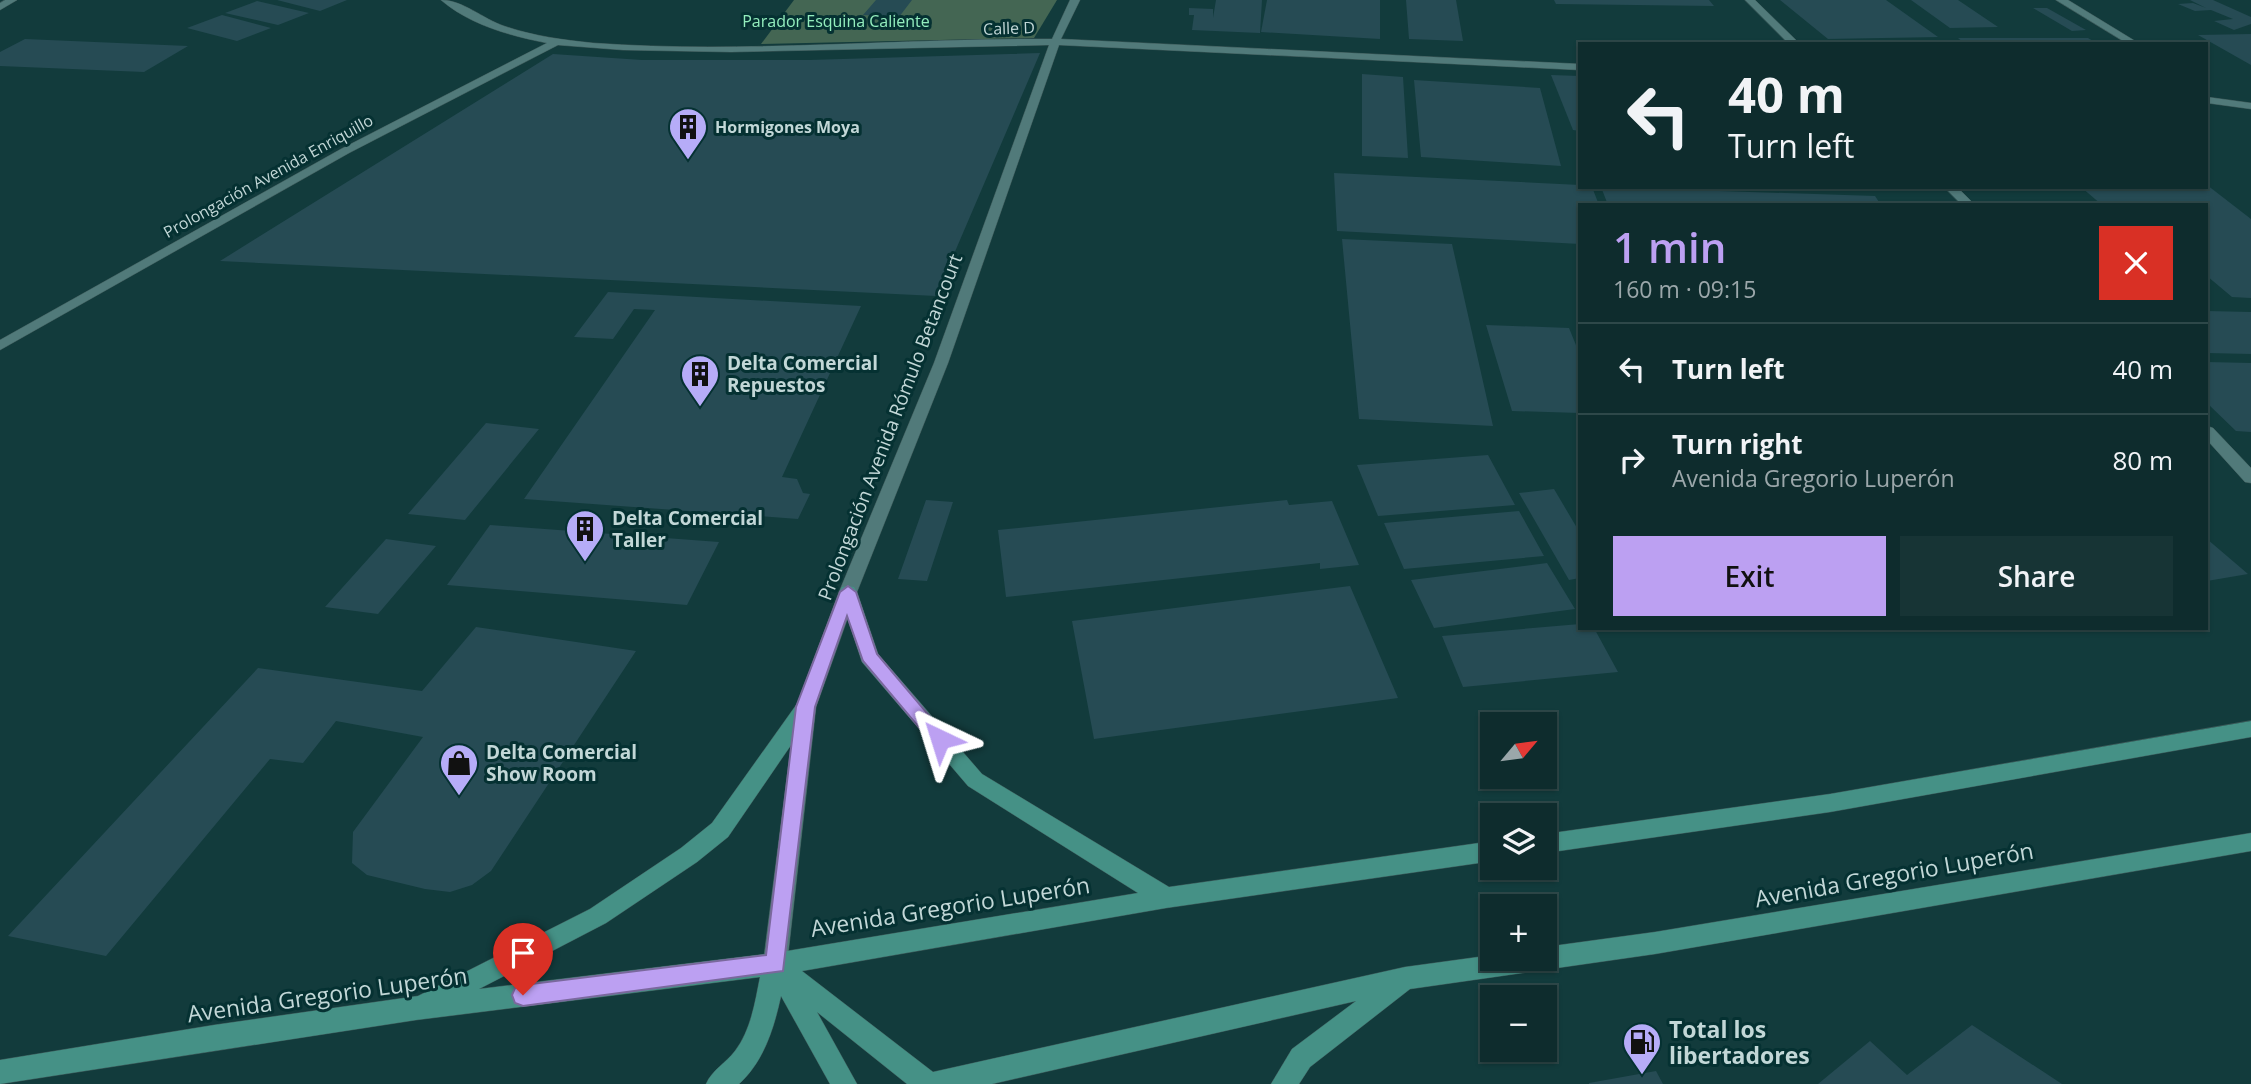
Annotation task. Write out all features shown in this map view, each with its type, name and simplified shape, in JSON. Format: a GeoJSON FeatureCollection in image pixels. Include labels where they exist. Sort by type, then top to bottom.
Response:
{"type":"FeatureCollection","features":[{"type":"Feature","properties":{"kind":"main road"},"geometry":{"type":"LineString","coordinates":[[848,592],[869,657],[975,780],[1166,898]]}},
{"type":"Feature","properties":{"kind":"main road"},"geometry":{"type":"LineString","coordinates":[[416,1008],[598,916],[689,855],[720,830],[806,707]]}},
{"type":"Feature","properties":{"kind":"main road"},"geometry":{"type":"LineString","coordinates":[[1557,842],[1830,803],[2251,729]]}},
{"type":"Feature","properties":{"kind":"main road","name":"Avenida Gregorio Luperón"},"geometry":{"type":"LineString","coordinates":[[1557,957],[1655,943],[2251,842]]}},
{"type":"Feature","properties":{"kind":"main road","name":"Avenida Gregorio Luperón"},"geometry":{"type":"LineString","coordinates":[[0,1073],[214,1037],[416,1008],[775,964],[1166,898],[1480,853]]}},
{"type":"Feature","properties":{"kind":"main road"},"geometry":{"type":"LineString","coordinates":[[719,1084],[750,1054],[758,1039],[775,964]]}},
{"type":"Feature","properties":{"kind":"main road"},"geometry":{"type":"LineString","coordinates":[[775,964],[844,1084]]}},
{"type":"Feature","properties":{"kind":"main road"},"geometry":{"type":"LineString","coordinates":[[775,964],[927,1084]]}},
{"type":"Feature","properties":{"kind":"main road","name":"Avenida Gregorio Luperón"},"geometry":{"type":"LineString","coordinates":[[936,1084],[1405,978],[1480,968]]}},
{"type":"Feature","properties":{"kind":"main road"},"geometry":{"type":"LineString","coordinates":[[1284,1084],[1301,1058],[1405,978]]}},
{"type":"Feature","properties":{"kind":"street"},"geometry":{"type":"LineString","coordinates":[[0,6],[12,0]]}},
{"type":"Feature","properties":{"kind":"street","name":"Calle D"},"geometry":{"type":"LineString","coordinates":[[446,0],[497,26],[556,42],[747,50],[1055,42],[1578,67]]}},
{"type":"Feature","properties":{"kind":"street","name":"Prolongación Avenida Rómulo Betancourt"},"geometry":{"type":"LineString","coordinates":[[775,964],[806,707],[848,592],[941,363],[1055,42],[1075,0]]}},
{"type":"Feature","properties":{"kind":"street"},"geometry":{"type":"LineString","coordinates":[[1749,0],[1793,42]]}},
{"type":"Feature","properties":{"kind":"street"},"geometry":{"type":"LineString","coordinates":[[2062,0],[2132,42]]}},
{"type":"Feature","properties":{"kind":"street","name":"Prolongación Avenida Enriquillo"},"geometry":{"type":"LineString","coordinates":[[4,340],[320,165],[556,42]]}},
{"type":"Feature","properties":{"kind":"street"},"geometry":{"type":"LineString","coordinates":[[2208,88],[2232,102]]}},
{"type":"Feature","properties":{"kind":"street"},"geometry":{"type":"LineString","coordinates":[[2208,100],[2251,106]]}},
{"type":"Feature","properties":{"kind":"street"},"geometry":{"type":"LineString","coordinates":[[1952,189],[1967,203]]}},
{"type":"Feature","properties":{"kind":"street"},"geometry":{"type":"LineString","coordinates":[[2208,432],[2251,478]]}},
{"type":"Feature","properties":{"kind":"green space","name":"Parador Esquina Caliente"},"geometry":{"type":"Polygon","coordinates":[[[794,0],[1057,0],[1034,38],[761,44],[794,0]]]}},
{"type":"Feature","properties":{"kind":"building"},"geometry":{"type":"Polygon","coordinates":[[[277,0],[347,0],[320,11],[277,0]]]}},
{"type":"Feature","properties":{"kind":"building"},"geometry":{"type":"Polygon","coordinates":[[[876,0],[912,0],[899,17],[863,15],[876,0]]]}},
{"type":"Feature","properties":{"kind":"building"},"geometry":{"type":"Polygon","coordinates":[[[1216,0],[1262,0],[1260,33],[1192,30],[1194,15],[1189,15],[1189,8],[1213,9],[1213,18],[1216,0]]]}},
{"type":"Feature","properties":{"kind":"building"},"geometry":{"type":"Polygon","coordinates":[[[1267,0],[1380,0],[1380,39],[1261,32],[1267,0]]]}},
{"type":"Feature","properties":{"kind":"building"},"geometry":{"type":"Polygon","coordinates":[[[1406,0],[1456,0],[1463,41],[1409,39],[1406,0]]]}},
{"type":"Feature","properties":{"kind":"building"},"geometry":{"type":"Polygon","coordinates":[[[1554,0],[1709,0],[1714,6],[1556,4],[1554,0]]]}},
{"type":"Feature","properties":{"kind":"building"},"geometry":{"type":"Polygon","coordinates":[[[1780,0],[1886,0],[1938,37],[1828,39],[1780,0]]]}},
{"type":"Feature","properties":{"kind":"building"},"geometry":{"type":"Polygon","coordinates":[[[1911,0],[1958,0],[1998,27],[1950,28],[1911,0]]]}},
{"type":"Feature","properties":{"kind":"building"},"geometry":{"type":"Polygon","coordinates":[[[2190,0],[2213,0],[2251,17],[2251,24],[2234,30],[2214,21],[2233,19],[2211,10],[2195,11],[2178,4],[2193,3],[2206,8],[2190,0]]]}},
{"type":"Feature","properties":{"kind":"building"},"geometry":{"type":"Polygon","coordinates":[[[257,1],[309,13],[278,25],[225,13],[257,1]]]}},
{"type":"Feature","properties":{"kind":"building"},"geometry":{"type":"Polygon","coordinates":[[[2033,8],[2047,8],[2086,30],[2072,31],[2033,8]]]}},
{"type":"Feature","properties":{"kind":"building"},"geometry":{"type":"Polygon","coordinates":[[[222,15],[271,28],[237,41],[187,28],[222,15]]]}},
{"type":"Feature","properties":{"kind":"building"},"geometry":{"type":"Polygon","coordinates":[[[2251,34],[2251,65],[2198,35],[2251,34]]]}},
{"type":"Feature","properties":{"kind":"building"},"geometry":{"type":"Polygon","coordinates":[[[1958,38],[2088,38],[2095,42],[1963,42],[1958,38]]]}},
{"type":"Feature","properties":{"kind":"building"},"geometry":{"type":"Polygon","coordinates":[[[25,39],[188,46],[144,72],[0,66],[0,52],[25,39]]]}},
{"type":"Feature","properties":{"kind":"building","name":"Hormigones Moya"},"geometry":{"type":"Polygon","coordinates":[[[1040,53],[936,296],[220,261],[553,54],[642,60],[809,60],[1040,53]]]}},
{"type":"Feature","properties":{"kind":"building"},"geometry":{"type":"Polygon","coordinates":[[[1362,74],[1403,77],[1408,158],[1362,156],[1362,74]]]}},
{"type":"Feature","properties":{"kind":"building"},"geometry":{"type":"Polygon","coordinates":[[[1551,75],[1578,76],[1578,131],[1573,130],[1551,75]]]}},
{"type":"Feature","properties":{"kind":"building"},"geometry":{"type":"Polygon","coordinates":[[[1414,80],[1540,88],[1561,166],[1421,157],[1414,80]]]}},
{"type":"Feature","properties":{"kind":"building"},"geometry":{"type":"Polygon","coordinates":[[[1334,173],[1578,185],[1578,189],[1593,189],[1598,203],[1578,203],[1578,244],[1337,231],[1334,173]]]}},
{"type":"Feature","properties":{"kind":"building"},"geometry":{"type":"Polygon","coordinates":[[[2208,186],[2251,219],[2251,298],[2232,297],[2208,277],[2208,203],[2100,203],[2083,189],[2208,189],[2208,186]]]}},
{"type":"Feature","properties":{"kind":"building"},"geometry":{"type":"Polygon","coordinates":[[[1602,189],[1875,196],[1880,203],[1607,203],[1602,189]]]}},
{"type":"Feature","properties":{"kind":"building"},"geometry":{"type":"Polygon","coordinates":[[[1342,239],[1452,244],[1493,426],[1359,419],[1342,239]]]}},
{"type":"Feature","properties":{"kind":"building","name":"Delta Comercial Repuestos"},"geometry":{"type":"Polygon","coordinates":[[[608,292],[861,306],[782,477],[797,479],[803,493],[810,494],[798,519],[524,499],[655,310],[634,309],[613,339],[574,337],[608,292]]]}},
{"type":"Feature","properties":{"kind":"building"},"geometry":{"type":"Polygon","coordinates":[[[2208,311],[2251,312],[2251,354],[2208,353],[2208,311]]]}},
{"type":"Feature","properties":{"kind":"building"},"geometry":{"type":"Polygon","coordinates":[[[1486,325],[1569,328],[1578,350],[1578,413],[1512,411],[1486,325]]]}},
{"type":"Feature","properties":{"kind":"building"},"geometry":{"type":"Polygon","coordinates":[[[2208,362],[2251,363],[2251,432],[2236,431],[2208,404],[2208,362]]]}},
{"type":"Feature","properties":{"kind":"building"},"geometry":{"type":"Polygon","coordinates":[[[486,423],[539,429],[465,520],[408,514],[486,423]]]}},
{"type":"Feature","properties":{"kind":"building"},"geometry":{"type":"Polygon","coordinates":[[[1488,455],[1515,505],[1378,516],[1357,465],[1488,455]]]}},
{"type":"Feature","properties":{"kind":"building"},"geometry":{"type":"Polygon","coordinates":[[[1554,489],[1578,530],[1578,578],[1569,580],[1519,493],[1554,489]]]}},
{"type":"Feature","properties":{"kind":"building"},"geometry":{"type":"Polygon","coordinates":[[[926,500],[953,502],[927,581],[898,579],[926,500]]]}},
{"type":"Feature","properties":{"kind":"building"},"geometry":{"type":"Polygon","coordinates":[[[1287,500],[1289,505],[1332,501],[1359,565],[1320,569],[1320,563],[1006,597],[998,530],[1287,500]]]}},
{"type":"Feature","properties":{"kind":"building"},"geometry":{"type":"Polygon","coordinates":[[[1519,511],[1544,556],[1404,569],[1384,523],[1519,511]]]}},
{"type":"Feature","properties":{"kind":"building","name":"Delta Comercial Taller"},"geometry":{"type":"Polygon","coordinates":[[[490,525],[719,542],[687,605],[447,585],[490,525]]]}},
{"type":"Feature","properties":{"kind":"building"},"geometry":{"type":"Polygon","coordinates":[[[386,539],[436,546],[378,614],[325,607],[386,539]]]}},
{"type":"Feature","properties":{"kind":"building"},"geometry":{"type":"Polygon","coordinates":[[[2208,540],[2248,574],[2208,581],[2208,540]]]}},
{"type":"Feature","properties":{"kind":"building"},"geometry":{"type":"Polygon","coordinates":[[[1547,563],[1575,609],[1434,628],[1411,580],[1547,563]]]}},
{"type":"Feature","properties":{"kind":"building"},"geometry":{"type":"Polygon","coordinates":[[[1350,586],[1398,698],[1094,739],[1072,621],[1350,586]]]}},
{"type":"Feature","properties":{"kind":"building"},"geometry":{"type":"Polygon","coordinates":[[[1578,624],[1578,630],[1595,630],[1618,672],[1463,687],[1442,636],[1578,624]]]}},
{"type":"Feature","properties":{"kind":"building","name":"Delta Comercial Show Room"},"geometry":{"type":"Polygon","coordinates":[[[476,627],[636,651],[491,871],[472,885],[450,892],[425,889],[367,875],[352,863],[353,832],[423,737],[336,721],[303,763],[270,759],[106,956],[8,936],[258,668],[422,691],[476,627]]]}},
{"type":"Feature","properties":{"kind":"building"},"geometry":{"type":"Polygon","coordinates":[[[1972,1025],[2062,1084],[1818,1084],[1870,1041],[1907,1075],[1972,1025]]]}},
{"type":"Feature","properties":{"kind":"building","name":"Total los libertadores"},"geometry":{"type":"Polygon","coordinates":[[[1656,1071],[1663,1084],[1589,1084],[1589,1083],[1656,1071]]]}},
{"type":"Feature","properties":{"kind":"place","name":"Hormigones Moya"},"geometry":{"type":"Point","coordinates":[688,161]}},
{"type":"Feature","properties":{"kind":"place","name":"Delta Comercial Repuestos"},"geometry":{"type":"Point","coordinates":[700,408]}},
{"type":"Feature","properties":{"kind":"place","name":"Delta Comercial Taller"},"geometry":{"type":"Point","coordinates":[585,563]}},
{"type":"Feature","properties":{"kind":"place","name":"Delta Comercial Show Room"},"geometry":{"type":"Point","coordinates":[459,797]}},
{"type":"Feature","properties":{"kind":"place","name":"Total los libertadores"},"geometry":{"type":"Point","coordinates":[1642,1076]}},
{"type":"Feature","properties":{"kind":"route"},"geometry":{"type":"LineString","coordinates":[[523,995],[775,964],[806,707],[848,592],[869,657],[940,739]]}}]}
